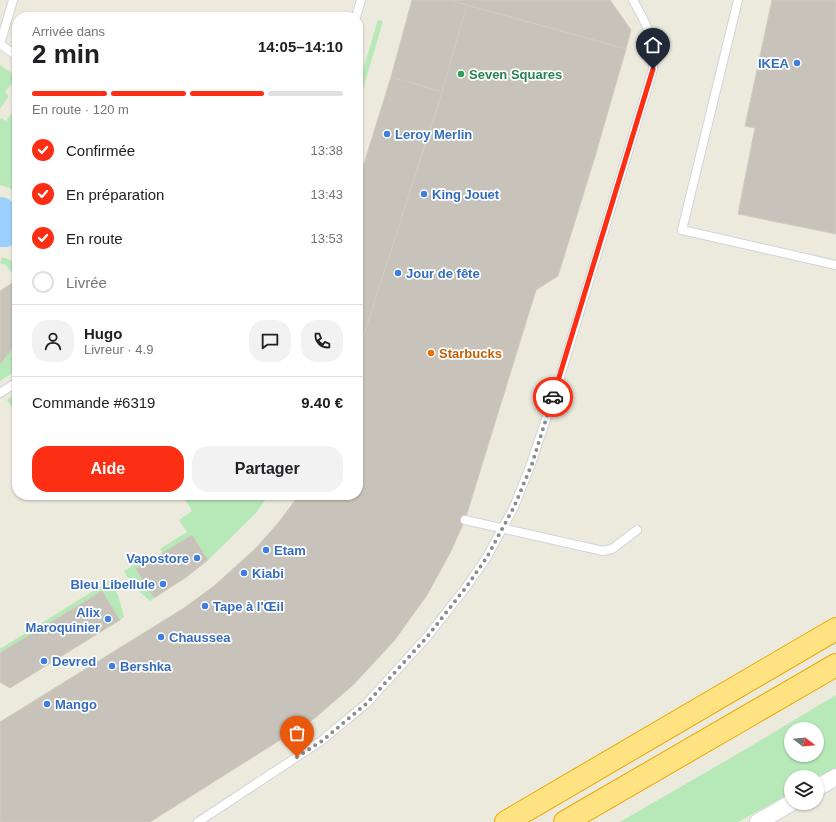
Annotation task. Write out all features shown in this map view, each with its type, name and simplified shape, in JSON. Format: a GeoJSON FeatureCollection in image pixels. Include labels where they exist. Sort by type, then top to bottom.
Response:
{"type":"FeatureCollection","features":[{"type":"Feature","properties":{"kind":"highway"},"geometry":{"type":"LineString","coordinates":[[506,822],[836,629]]}},
{"type":"Feature","properties":{"kind":"highway"},"geometry":{"type":"LineString","coordinates":[[565,822],[836,665]]}},
{"type":"Feature","properties":{"kind":"street"},"geometry":{"type":"LineString","coordinates":[[824,784],[836,777]]}},
{"type":"Feature","properties":{"kind":"street"},"geometry":{"type":"LineString","coordinates":[[758,822],[784,807]]}},
{"type":"Feature","properties":{"kind":"lane"},"geometry":{"type":"LineString","coordinates":[[12,52],[0,44],[13,0]]}},
{"type":"Feature","properties":{"kind":"lane"},"geometry":{"type":"LineString","coordinates":[[357,12],[361,0]]}},
{"type":"Feature","properties":{"kind":"lane"},"geometry":{"type":"LineString","coordinates":[[198,822],[322,741],[367,703],[427,637],[467,586],[487,557],[514,507],[532,464],[560,377],[653,69],[654,51],[650,33],[633,0]]}},
{"type":"Feature","properties":{"kind":"lane"},"geometry":{"type":"LineString","coordinates":[[738,0],[682,230],[836,265]]}},
{"type":"Feature","properties":{"kind":"lane"},"geometry":{"type":"LineString","coordinates":[[0,393],[12,385]]}},
{"type":"Feature","properties":{"kind":"lane"},"geometry":{"type":"LineString","coordinates":[[465,520],[603,550],[612,549],[637,530]]}},
{"type":"Feature","properties":{"kind":"green space"},"geometry":{"type":"Polygon","coordinates":[[[378,20],[383,21],[363,89],[363,70],[378,20]]]}},
{"type":"Feature","properties":{"kind":"green space"},"geometry":{"type":"Polygon","coordinates":[[[0,65],[12,73],[12,83],[5,92],[9,96],[0,109],[0,65]]]}},
{"type":"Feature","properties":{"kind":"green space"},"geometry":{"type":"Polygon","coordinates":[[[12,113],[12,190],[0,185],[0,120],[1,118],[6,121],[12,113]]]}},
{"type":"Feature","properties":{"kind":"green space"},"geometry":{"type":"Polygon","coordinates":[[[2,257],[11,260],[12,273],[6,265],[0,263],[2,257]]]}},
{"type":"Feature","properties":{"kind":"green space"},"geometry":{"type":"Polygon","coordinates":[[[12,349],[12,373],[0,381],[0,364],[12,349]]]}},
{"type":"Feature","properties":{"kind":"green space"},"geometry":{"type":"Polygon","coordinates":[[[12,396],[12,407],[7,400],[12,396]]]}},
{"type":"Feature","properties":{"kind":"green space"},"geometry":{"type":"Polygon","coordinates":[[[185,500],[265,500],[256,513],[208,560],[192,535],[163,553],[160,549],[187,532],[179,520],[192,511],[185,500]]]}},
{"type":"Feature","properties":{"kind":"green space"},"geometry":{"type":"Polygon","coordinates":[[[145,558],[148,562],[136,570],[154,598],[150,601],[132,585],[124,571],[145,558]]]}},
{"type":"Feature","properties":{"kind":"green space"},"geometry":{"type":"Polygon","coordinates":[[[109,581],[118,595],[124,617],[120,620],[102,591],[0,653],[0,649],[109,581]]]}},
{"type":"Feature","properties":{"kind":"green space"},"geometry":{"type":"Polygon","coordinates":[[[836,695],[836,768],[824,774],[824,770],[784,770],[784,797],[738,822],[620,822],[784,726],[784,762],[824,762],[824,722],[791,722],[836,695]]]}},
{"type":"Feature","properties":{"kind":"water"},"geometry":{"type":"Polygon","coordinates":[[[0,197],[12,202],[12,245],[0,247],[0,197]]]}},
{"type":"Feature","properties":{"kind":"building"},"geometry":{"type":"Polygon","coordinates":[[[412,0],[449,0],[467,5],[442,92],[391,77],[412,0]]]}},
{"type":"Feature","properties":{"kind":"building"},"geometry":{"type":"Polygon","coordinates":[[[449,0],[610,0],[631,30],[626,49],[449,0]]]}},
{"type":"Feature","properties":{"kind":"building","name":"IKEA"},"geometry":{"type":"Polygon","coordinates":[[[772,0],[836,0],[836,234],[738,214],[755,128],[745,126],[772,0]]]}},
{"type":"Feature","properties":{"kind":"building"},"geometry":{"type":"Polygon","coordinates":[[[467,5],[626,49],[558,276],[536,290],[465,520],[451,551],[427,595],[394,641],[353,685],[315,718],[150,822],[0,822],[0,722],[184,608],[214,586],[255,549],[279,522],[295,500],[363,500],[363,337],[442,92],[467,5]]]}},
{"type":"Feature","properties":{"kind":"building"},"geometry":{"type":"Polygon","coordinates":[[[391,77],[442,92],[363,337],[363,167],[391,77]]]}},
{"type":"Feature","properties":{"kind":"building"},"geometry":{"type":"Polygon","coordinates":[[[12,283],[12,349],[0,364],[0,291],[12,283]]]}},
{"type":"Feature","properties":{"kind":"building"},"geometry":{"type":"Polygon","coordinates":[[[192,535],[208,560],[185,578],[154,598],[136,569],[192,535]]]}},
{"type":"Feature","properties":{"kind":"building"},"geometry":{"type":"Polygon","coordinates":[[[102,591],[120,620],[10,688],[0,682],[0,653],[102,591]]]}},
{"type":"Feature","properties":{"kind":"way so far"},"geometry":{"type":"LineString","coordinates":[[297,757],[322,741],[367,703],[427,637],[467,586],[487,557],[514,507],[532,464],[553,397]]}},
{"type":"Feature","properties":{"kind":"place","name":"IKEA"},"geometry":{"type":"Point","coordinates":[797,63]}},
{"type":"Feature","properties":{"kind":"place","name":"Seven Squares"},"geometry":{"type":"Point","coordinates":[461,74]}},
{"type":"Feature","properties":{"kind":"place","name":"Leroy Merlin"},"geometry":{"type":"Point","coordinates":[387,134]}},
{"type":"Feature","properties":{"kind":"place","name":"King Jouet"},"geometry":{"type":"Point","coordinates":[424,194]}},
{"type":"Feature","properties":{"kind":"place","name":"Jour de fête"},"geometry":{"type":"Point","coordinates":[398,273]}},
{"type":"Feature","properties":{"kind":"place","name":"Starbucks"},"geometry":{"type":"Point","coordinates":[431,353]}},
{"type":"Feature","properties":{"kind":"place","name":"Etam"},"geometry":{"type":"Point","coordinates":[266,550]}},
{"type":"Feature","properties":{"kind":"place","name":"Vapostore"},"geometry":{"type":"Point","coordinates":[197,558]}},
{"type":"Feature","properties":{"kind":"place","name":"Kiabi"},"geometry":{"type":"Point","coordinates":[244,573]}},
{"type":"Feature","properties":{"kind":"place","name":"Bleu Libellule"},"geometry":{"type":"Point","coordinates":[163,584]}},
{"type":"Feature","properties":{"kind":"place","name":"Tape à l'Œil"},"geometry":{"type":"Point","coordinates":[205,606]}},
{"type":"Feature","properties":{"kind":"place","name":"Alix Maroquinier"},"geometry":{"type":"Point","coordinates":[108,619]}},
{"type":"Feature","properties":{"kind":"place","name":"Chaussea"},"geometry":{"type":"Point","coordinates":[161,637]}},
{"type":"Feature","properties":{"kind":"place","name":"Devred"},"geometry":{"type":"Point","coordinates":[44,661]}},
{"type":"Feature","properties":{"kind":"place","name":"Bershka"},"geometry":{"type":"Point","coordinates":[112,666]}},
{"type":"Feature","properties":{"kind":"place","name":"Mango"},"geometry":{"type":"Point","coordinates":[47,704]}},
{"type":"Feature","properties":{"kind":"route"},"geometry":{"type":"LineString","coordinates":[[553,397],[653,69]]}}]}
